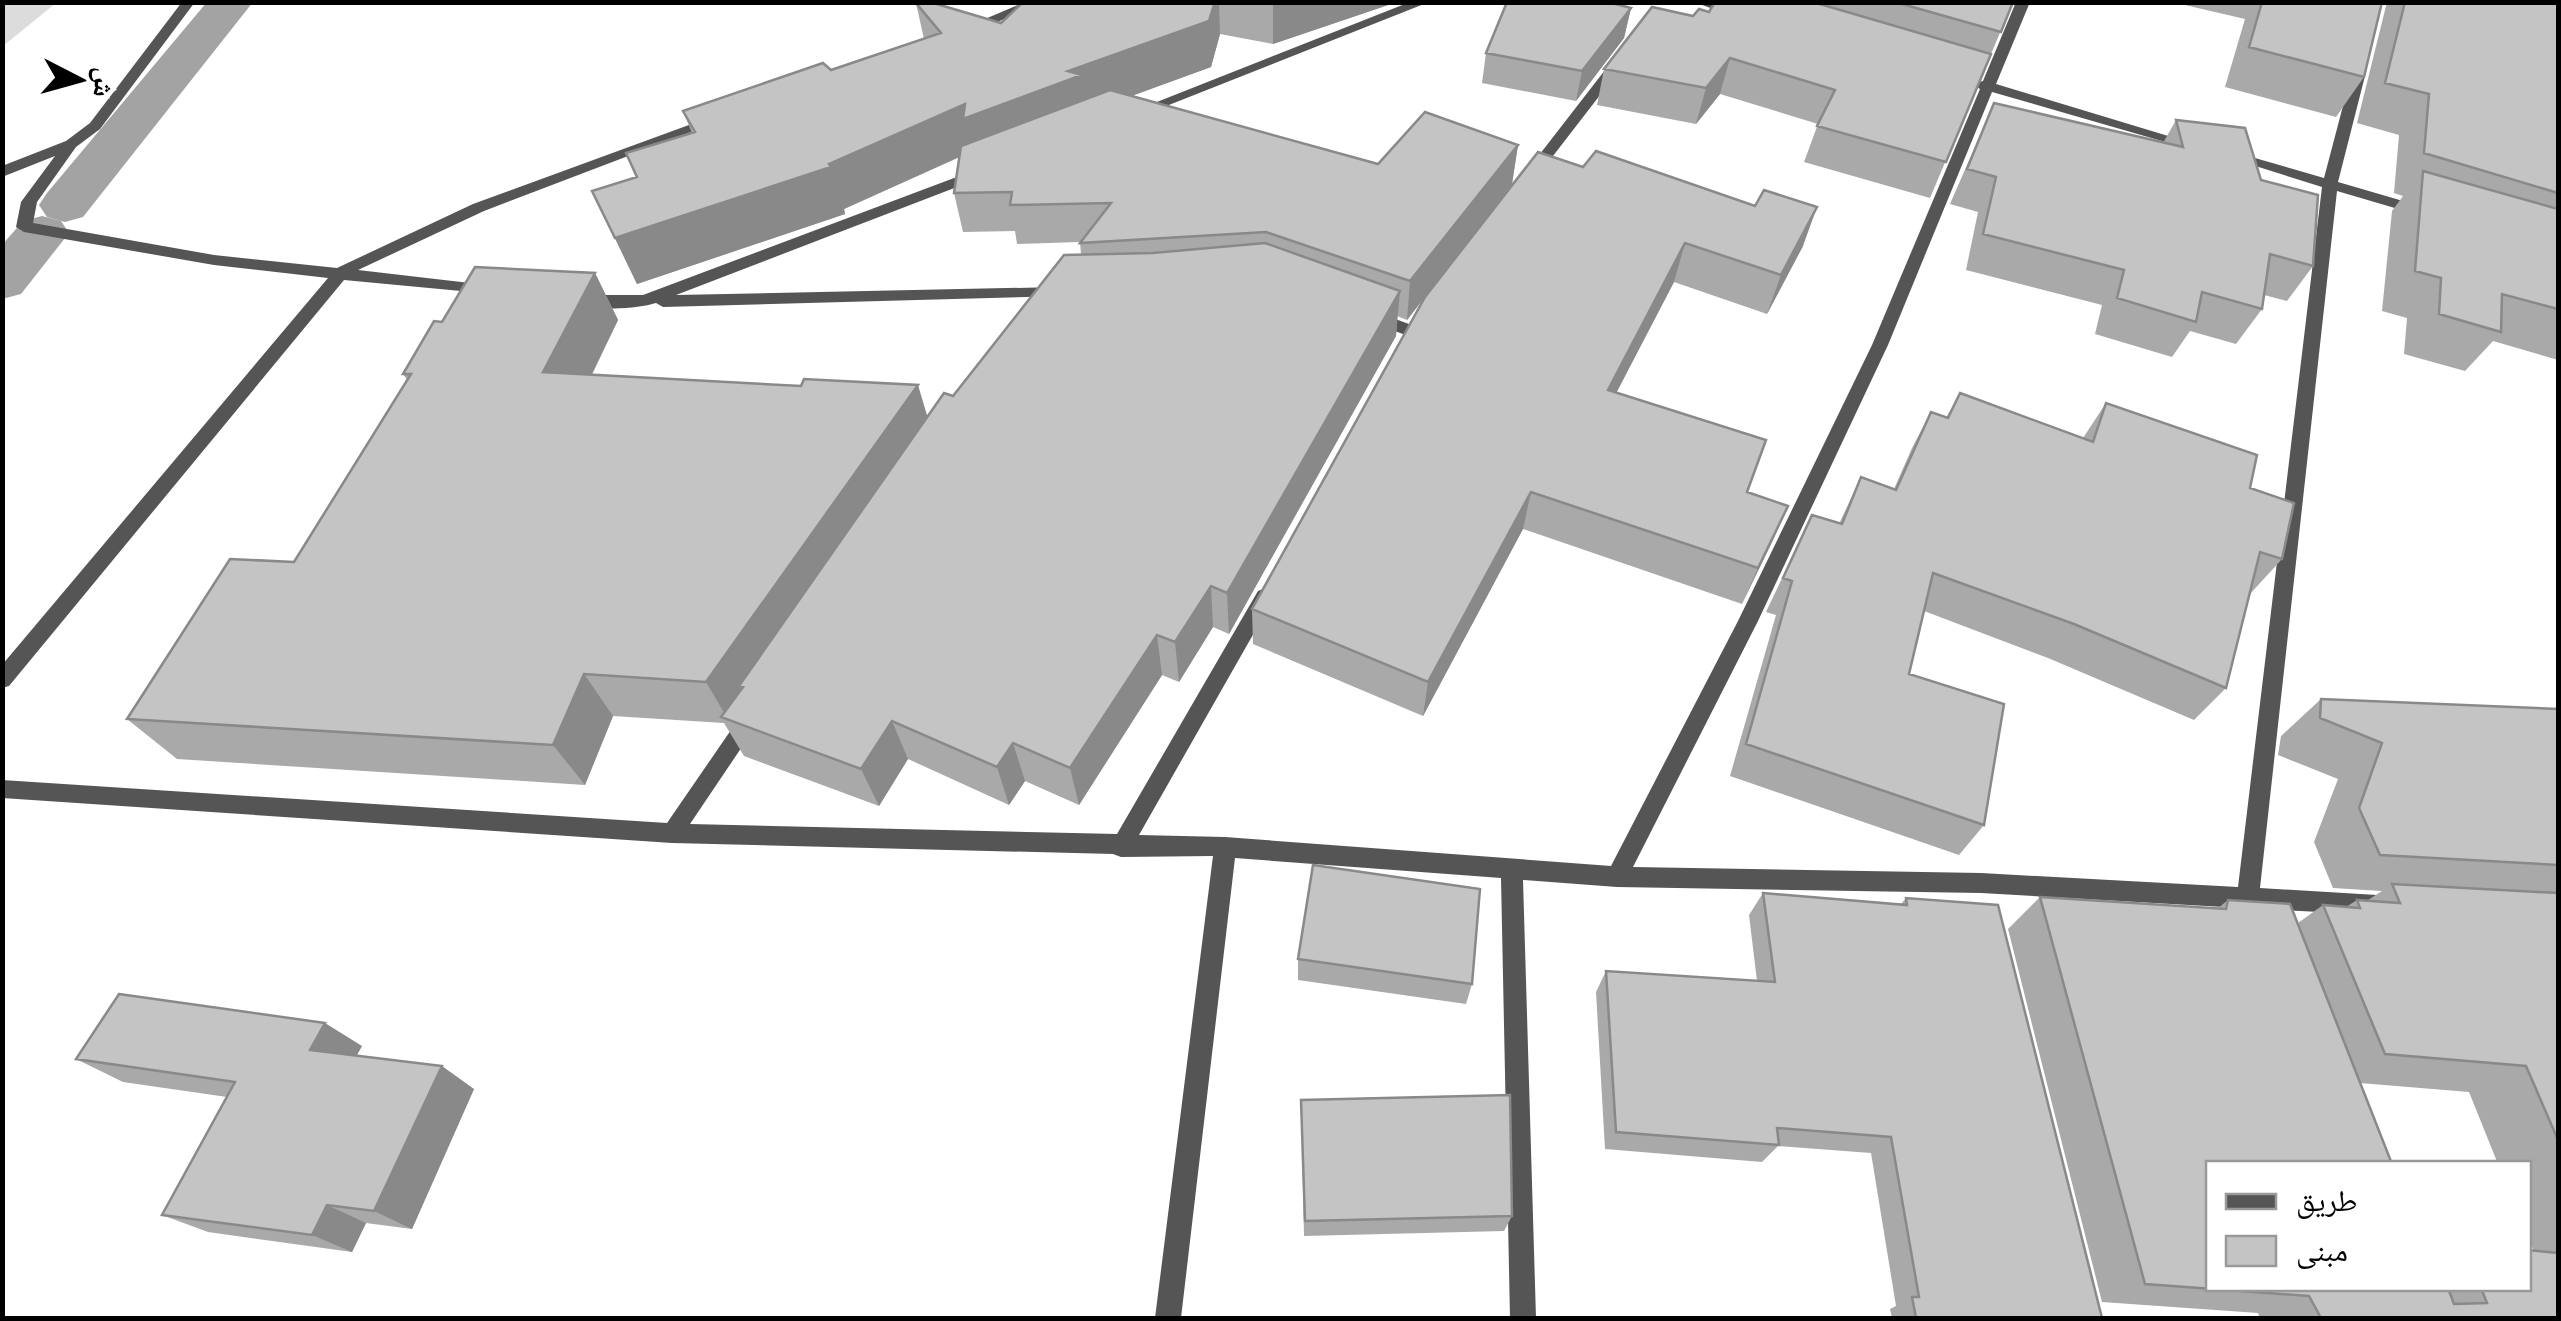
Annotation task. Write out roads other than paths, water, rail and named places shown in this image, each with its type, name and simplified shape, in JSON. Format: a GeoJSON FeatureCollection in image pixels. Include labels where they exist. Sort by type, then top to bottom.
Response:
{"type":"FeatureCollection","features":[{"type":"Feature","properties":{"kind":"street"},"geometry":{"type":"LineString","coordinates":[[188,2],[95,126],[72,144],[29,202],[24,228],[214,260],[508,292]]}},
{"type":"Feature","properties":{"kind":"street"},"geometry":{"type":"LineString","coordinates":[[946,38],[1039,2]]}},
{"type":"Feature","properties":{"kind":"street"},"geometry":{"type":"LineString","coordinates":[[1112,122],[1423,2]]}},
{"type":"Feature","properties":{"kind":"street"},"geometry":{"type":"LineString","coordinates":[[1700,2],[1754,18]]}},
{"type":"Feature","properties":{"kind":"street"},"geometry":{"type":"LineString","coordinates":[[1618,877],[1748,620],[1880,344],[1980,84],[2022,2]]}},
{"type":"Feature","properties":{"kind":"street"},"geometry":{"type":"LineString","coordinates":[[2262,934],[2248,898],[2330,184],[2368,39]]}},
{"type":"Feature","properties":{"kind":"street"},"geometry":{"type":"LineString","coordinates":[[1520,190],[1628,50]]}},
{"type":"Feature","properties":{"kind":"street"},"geometry":{"type":"LineString","coordinates":[[1980,84],[2444,217]]}},
{"type":"Feature","properties":{"kind":"street"},"geometry":{"type":"LineString","coordinates":[[2,680],[342,272],[407,237],[500,196],[723,117]]}},
{"type":"Feature","properties":{"kind":"street"},"geometry":{"type":"LineString","coordinates":[[2,172],[72,144]]}},
{"type":"Feature","properties":{"kind":"street"},"geometry":{"type":"LineString","coordinates":[[645,302],[1003,164]]}},
{"type":"Feature","properties":{"kind":"street"},"geometry":{"type":"LineString","coordinates":[[564,299],[1034,300],[1079,291]]}},
{"type":"Feature","properties":{"kind":"street"},"geometry":{"type":"LineString","coordinates":[[1358,312],[1407,339],[1424,315]]}},
{"type":"Feature","properties":{"kind":"street"},"geometry":{"type":"LineString","coordinates":[[1121,847],[1270,587]]}},
{"type":"Feature","properties":{"kind":"street"},"geometry":{"type":"LineString","coordinates":[[672,833],[761,702]]}},
{"type":"Feature","properties":{"kind":"street"},"geometry":{"type":"LineString","coordinates":[[2,789],[672,833],[1121,847],[1225,846],[1618,877],[2404,906]]}},
{"type":"Feature","properties":{"kind":"street"},"geometry":{"type":"LineString","coordinates":[[1168,1318],[1225,846]]}},
{"type":"Feature","properties":{"kind":"street"},"geometry":{"type":"LineString","coordinates":[[1512,870],[1523,1318]]}},
{"type":"Feature","properties":{"kind":"waterway"},"geometry":{"type":"LineString","coordinates":[[65,205],[231,2]]}},
{"type":"Feature","properties":{"kind":"waterway"},"geometry":{"type":"LineString","coordinates":[[2,281],[42,233]]}}]}
